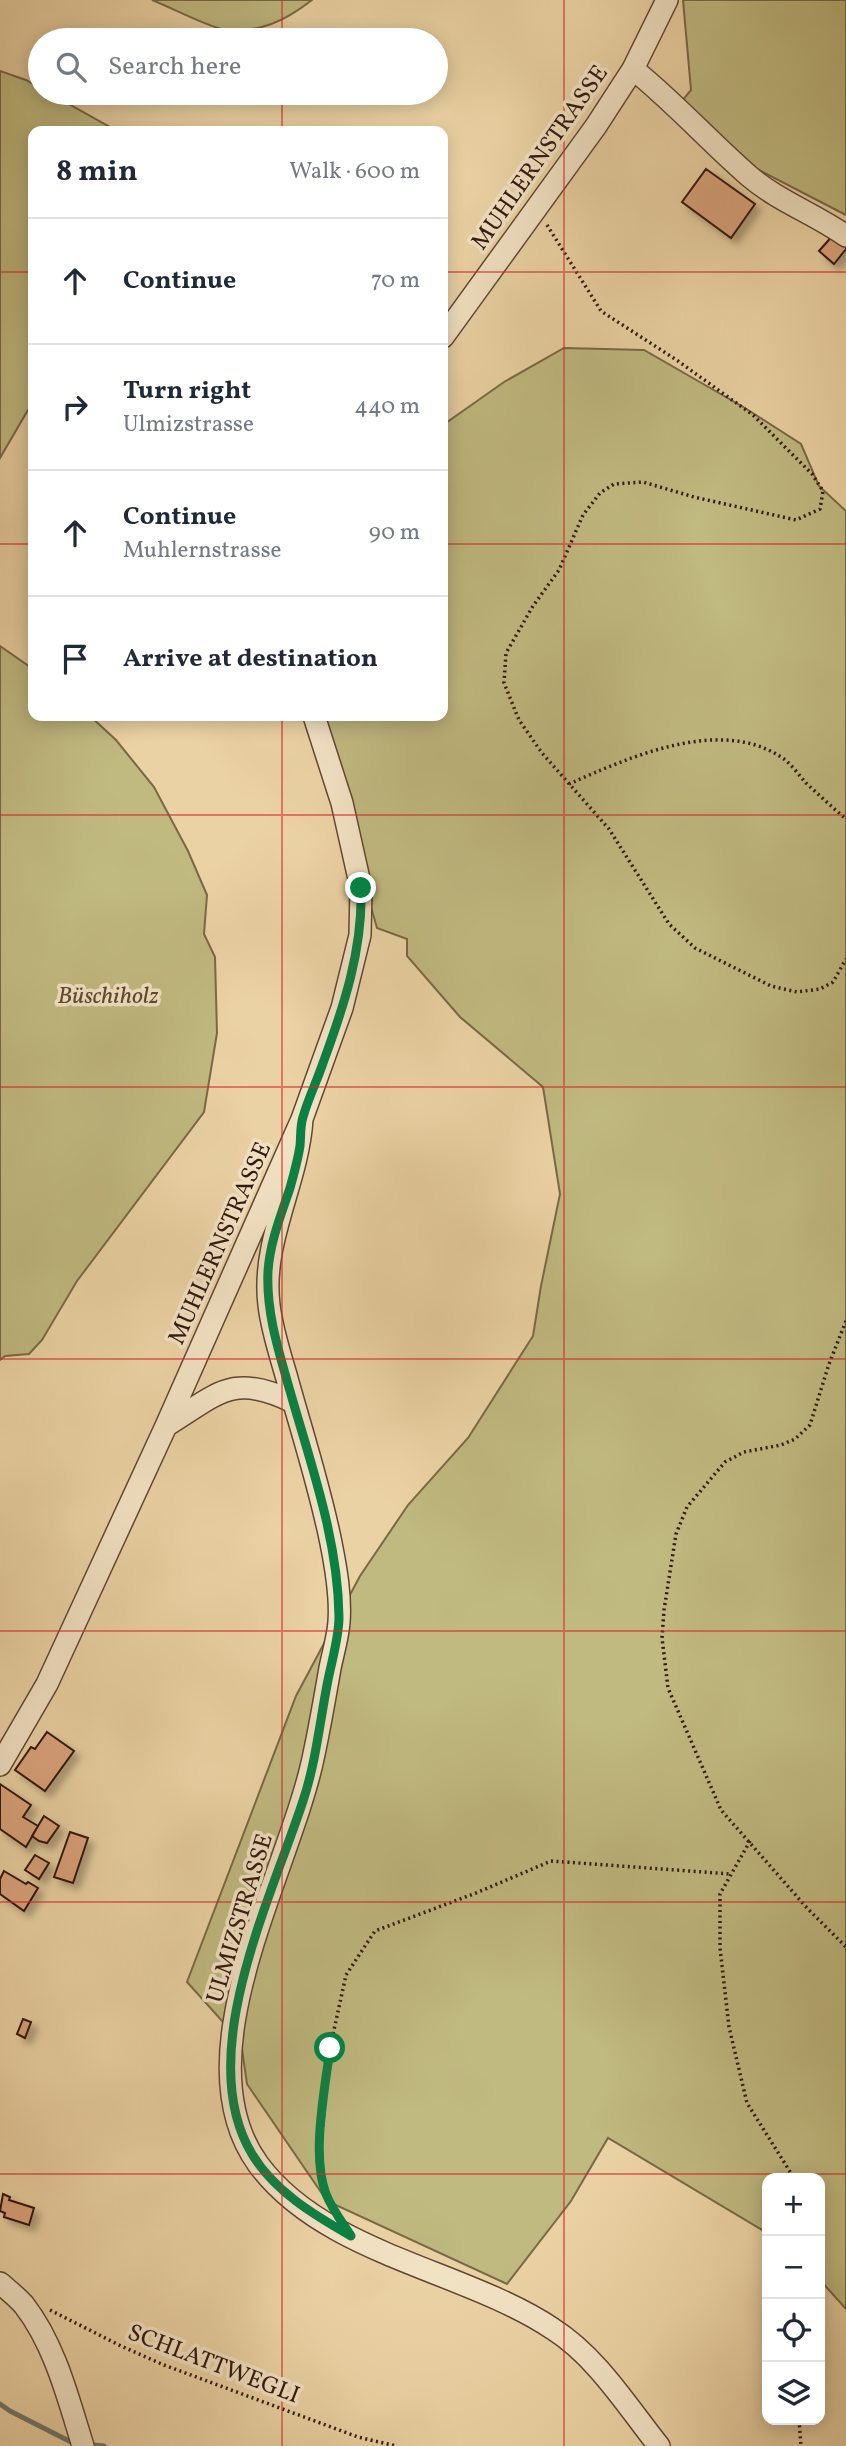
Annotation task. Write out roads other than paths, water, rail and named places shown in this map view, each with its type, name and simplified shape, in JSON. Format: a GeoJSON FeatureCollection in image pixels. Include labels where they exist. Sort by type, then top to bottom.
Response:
{"type":"FeatureCollection","features":[{"type":"Feature","properties":{"kind":"street","name":"MUHLERNSTRASSE"},"geometry":{"type":"LineString","coordinates":[[448,330],[596,126],[633,69],[667,0]]}},
{"type":"Feature","properties":{"kind":"street"},"geometry":{"type":"LineString","coordinates":[[633,69],[656,87],[750,177],[846,236]]}},
{"type":"Feature","properties":{"kind":"street","name":"MUHLERNSTRASSE"},"geometry":{"type":"LineString","coordinates":[[0,1765],[47,1684],[166,1426],[302,1119],[342,1008],[356,956],[362,919],[361,888],[342,803],[316,721]]}},
{"type":"Feature","properties":{"kind":"street","name":"ULMIZSTRASSE"},"geometry":{"type":"LineString","coordinates":[[302,1119],[300,1144],[279,1217],[268,1271],[268,1304],[328,1527],[335,1567],[339,1620],[305,1797],[248,1964],[234,2021],[230,2081],[236,2118],[250,2152],[271,2179],[316,2216],[380,2251],[494,2298],[555,2330],[591,2361],[659,2446]]}},
{"type":"Feature","properties":{"kind":"street"},"geometry":{"type":"LineString","coordinates":[[166,1426],[219,1393],[236,1387],[270,1391],[293,1402]]}},
{"type":"Feature","properties":{"kind":"street"},"geometry":{"type":"LineString","coordinates":[[0,2283],[23,2304],[42,2334],[57,2366],[83,2446]]}},
{"type":"Feature","properties":{"kind":"waterway"},"geometry":{"type":"LineString","coordinates":[[0,2404],[71,2442]]}},
{"type":"Feature","properties":{"kind":"waterway"},"geometry":{"type":"LineString","coordinates":[[93,2445],[104,2446]]}},
{"type":"Feature","properties":{"kind":"park label","name":"Büschiholz"},"geometry":{"type":"Point","coordinates":[108,995]}}]}
